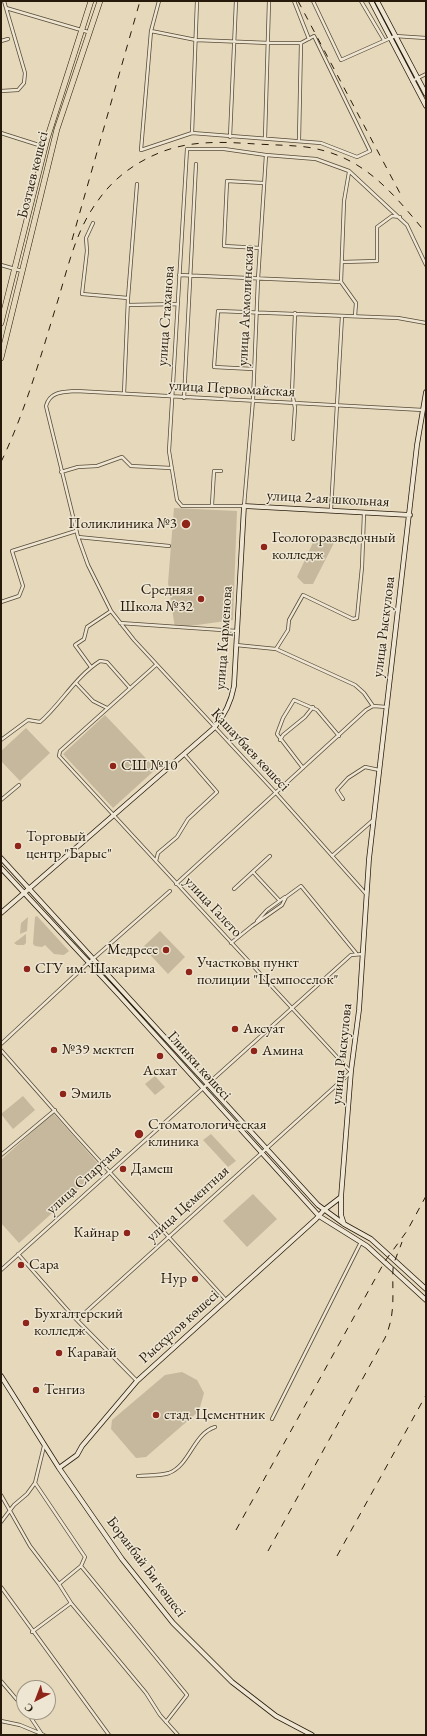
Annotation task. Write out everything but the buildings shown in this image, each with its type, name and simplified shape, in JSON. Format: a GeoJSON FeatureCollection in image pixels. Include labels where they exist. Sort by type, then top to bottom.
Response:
{"type":"FeatureCollection","features":[{"type":"Feature","properties":{"kind":"highway","name":"Бозтаев көшесі"},"geometry":{"type":"LineString","coordinates":[[1,322],[45,147],[91,1]]}},
{"type":"Feature","properties":{"kind":"highway","name":"Бозтаев көшесі"},"geometry":{"type":"LineString","coordinates":[[1,358],[58,129],[88,32],[100,1]]}},
{"type":"Feature","properties":{"kind":"main road"},"geometry":{"type":"LineString","coordinates":[[371,1],[426,106]]}},
{"type":"Feature","properties":{"kind":"main road"},"geometry":{"type":"LineString","coordinates":[[377,1],[426,94]]}},
{"type":"Feature","properties":{"kind":"main road","name":"улица Рыскулова"},"geometry":{"type":"LineString","coordinates":[[344,1224],[341,1215],[341,1197],[351,1072],[359,1010],[374,820],[426,392]]}},
{"type":"Feature","properties":{"kind":"main road","name":"улица 2-ая школьная"},"geometry":{"type":"LineString","coordinates":[[244,506],[410,515]]}},
{"type":"Feature","properties":{"kind":"main road","name":"улица Карменова"},"geometry":{"type":"LineString","coordinates":[[1,913],[214,728],[224,716],[232,700],[244,506]]}},
{"type":"Feature","properties":{"kind":"main road","name":"Глинки көшесі"},"geometry":{"type":"LineString","coordinates":[[1,858],[324,1210],[374,1242],[426,1289]]}},
{"type":"Feature","properties":{"kind":"main road","name":"Глинки көшесі"},"geometry":{"type":"LineString","coordinates":[[1,868],[319,1216],[370,1248],[426,1300]]}},
{"type":"Feature","properties":{"kind":"main road"},"geometry":{"type":"LineString","coordinates":[[324,1210],[341,1197]]}},
{"type":"Feature","properties":{"kind":"main road","name":"Рысқұлов көшесі"},"geometry":{"type":"LineString","coordinates":[[59,1468],[77,1455],[82,1446],[136,1382],[227,1301],[324,1210]]}},
{"type":"Feature","properties":{"kind":"main road","name":"Боранбай Би көшесі"},"geometry":{"type":"LineString","coordinates":[[1,1376],[59,1468],[122,1559],[173,1623],[232,1682],[276,1716],[312,1735]]}},
{"type":"Feature","properties":{"kind":"street"},"geometry":{"type":"LineString","coordinates":[[1,91],[18,90],[22,87],[25,78],[25,73],[4,1]]}},
{"type":"Feature","properties":{"kind":"street"},"geometry":{"type":"LineString","coordinates":[[151,31],[196,40],[269,43],[301,43],[314,36],[370,151],[357,157],[321,143],[299,140],[230,137],[192,133],[141,150],[151,31],[159,1]]}},
{"type":"Feature","properties":{"kind":"street"},"geometry":{"type":"LineString","coordinates":[[192,133],[197,1]]}},
{"type":"Feature","properties":{"kind":"street"},"geometry":{"type":"LineString","coordinates":[[230,137],[236,1]]}},
{"type":"Feature","properties":{"kind":"street"},"geometry":{"type":"LineString","coordinates":[[265,138],[269,43],[269,1]]}},
{"type":"Feature","properties":{"kind":"street"},"geometry":{"type":"LineString","coordinates":[[294,1],[308,39]]}},
{"type":"Feature","properties":{"kind":"street"},"geometry":{"type":"LineString","coordinates":[[313,1],[341,60],[389,37],[426,38]]}},
{"type":"Feature","properties":{"kind":"street"},"geometry":{"type":"LineString","coordinates":[[361,1],[384,40]]}},
{"type":"Feature","properties":{"kind":"street"},"geometry":{"type":"LineString","coordinates":[[6,8],[88,32]]}},
{"type":"Feature","properties":{"kind":"street"},"geometry":{"type":"LineString","coordinates":[[1,41],[8,39]]}},
{"type":"Feature","properties":{"kind":"street"},"geometry":{"type":"LineString","coordinates":[[299,140],[301,43]]}},
{"type":"Feature","properties":{"kind":"street"},"geometry":{"type":"LineString","coordinates":[[396,50],[401,47]]}},
{"type":"Feature","properties":{"kind":"street"},"geometry":{"type":"LineString","coordinates":[[412,80],[426,74]]}},
{"type":"Feature","properties":{"kind":"street"},"geometry":{"type":"LineString","coordinates":[[1,134],[45,147]]}},
{"type":"Feature","properties":{"kind":"street","name":"улица Стаханова"},"geometry":{"type":"LineString","coordinates":[[212,505],[182,506],[179,504],[177,500],[169,451],[187,152],[188,149],[224,149],[266,155]]}},
{"type":"Feature","properties":{"kind":"street"},"geometry":{"type":"LineString","coordinates":[[266,155],[316,159],[349,171],[407,225],[426,265]]}},
{"type":"Feature","properties":{"kind":"street","name":"улица Акмолинская"},"geometry":{"type":"LineString","coordinates":[[244,506],[253,400],[253,369],[266,155]]}},
{"type":"Feature","properties":{"kind":"street"},"geometry":{"type":"LineString","coordinates":[[184,398],[196,164]]}},
{"type":"Feature","properties":{"kind":"street"},"geometry":{"type":"LineString","coordinates":[[349,171],[344,201],[341,282],[356,303],[355,316]]}},
{"type":"Feature","properties":{"kind":"street"},"geometry":{"type":"LineString","coordinates":[[260,248],[224,246],[227,181],[264,183]]}},
{"type":"Feature","properties":{"kind":"street"},"geometry":{"type":"LineString","coordinates":[[124,394],[128,298],[137,184]]}},
{"type":"Feature","properties":{"kind":"street"},"geometry":{"type":"LineString","coordinates":[[342,262],[377,260],[377,227],[392,216],[400,217]]}},
{"type":"Feature","properties":{"kind":"street"},"geometry":{"type":"LineString","coordinates":[[93,223],[86,238],[87,251],[82,294],[128,298]]}},
{"type":"Feature","properties":{"kind":"street"},"geometry":{"type":"LineString","coordinates":[[1,265],[23,271]]}},
{"type":"Feature","properties":{"kind":"street"},"geometry":{"type":"LineString","coordinates":[[179,275],[341,282]]}},
{"type":"Feature","properties":{"kind":"street"},"geometry":{"type":"LineString","coordinates":[[128,305],[178,304]]}},
{"type":"Feature","properties":{"kind":"street"},"geometry":{"type":"LineString","coordinates":[[253,369],[214,367],[218,311],[398,318],[426,323]]}},
{"type":"Feature","properties":{"kind":"street"},"geometry":{"type":"LineString","coordinates":[[293,439],[295,408],[292,392],[296,313]]}},
{"type":"Feature","properties":{"kind":"street"},"geometry":{"type":"LineString","coordinates":[[331,510],[342,316]]}},
{"type":"Feature","properties":{"kind":"street","name":"улица Первомайская"},"geometry":{"type":"LineString","coordinates":[[46,406],[50,398],[60,392],[253,400],[337,407],[423,410]]}},
{"type":"Feature","properties":{"kind":"street","name":"Қашаубаев көшесі"},"geometry":{"type":"LineString","coordinates":[[46,406],[76,531],[95,578],[111,611],[156,665],[276,793],[367,896]]}},
{"type":"Feature","properties":{"kind":"street"},"geometry":{"type":"LineString","coordinates":[[61,472],[78,467],[97,466],[122,457],[131,466],[171,468]]}},
{"type":"Feature","properties":{"kind":"street"},"geometry":{"type":"LineString","coordinates":[[220,471],[214,471],[212,505],[244,506]]}},
{"type":"Feature","properties":{"kind":"street"},"geometry":{"type":"LineString","coordinates":[[276,649],[288,630],[289,620],[303,595],[353,619],[357,618],[362,567],[364,512]]}},
{"type":"Feature","properties":{"kind":"street"},"geometry":{"type":"LineString","coordinates":[[1,602],[19,596],[23,586],[12,551],[76,531]]}},
{"type":"Feature","properties":{"kind":"street"},"geometry":{"type":"LineString","coordinates":[[78,537],[170,546]]}},
{"type":"Feature","properties":{"kind":"street"},"geometry":{"type":"LineString","coordinates":[[91,666],[75,645],[84,639],[87,627],[111,611]]}},
{"type":"Feature","properties":{"kind":"street"},"geometry":{"type":"LineString","coordinates":[[120,623],[237,631]]}},
{"type":"Feature","properties":{"kind":"street"},"geometry":{"type":"LineString","coordinates":[[236,645],[276,649],[355,685],[364,692],[371,706]]}},
{"type":"Feature","properties":{"kind":"street"},"geometry":{"type":"LineString","coordinates":[[1,740],[28,720],[40,722],[52,712],[54,706],[91,666],[103,660],[130,688]]}},
{"type":"Feature","properties":{"kind":"street"},"geometry":{"type":"LineString","coordinates":[[76,683],[93,701],[107,708],[156,665]]}},
{"type":"Feature","properties":{"kind":"street"},"geometry":{"type":"LineString","coordinates":[[303,768],[280,740],[277,732],[283,718],[294,700],[313,707],[339,736]]}},
{"type":"Feature","properties":{"kind":"street"},"geometry":{"type":"LineString","coordinates":[[176,884],[371,706],[387,707]]}},
{"type":"Feature","properties":{"kind":"street"},"geometry":{"type":"LineString","coordinates":[[280,740],[290,729],[305,717],[313,707]]}},
{"type":"Feature","properties":{"kind":"street","name":"улица Галето"},"geometry":{"type":"LineString","coordinates":[[107,708],[60,751],[59,756],[114,814],[291,1009],[351,1072]]}},
{"type":"Feature","properties":{"kind":"street"},"geometry":{"type":"LineString","coordinates":[[156,861],[158,853],[178,836],[188,819],[217,792],[184,754]]}},
{"type":"Feature","properties":{"kind":"street"},"geometry":{"type":"LineString","coordinates":[[343,799],[337,790],[348,778],[365,767],[380,770]]}},
{"type":"Feature","properties":{"kind":"street"},"geometry":{"type":"LineString","coordinates":[[1,800],[19,785]]}},
{"type":"Feature","properties":{"kind":"street"},"geometry":{"type":"LineString","coordinates":[[332,856],[374,820]]}},
{"type":"Feature","properties":{"kind":"street"},"geometry":{"type":"LineString","coordinates":[[234,890],[270,856]]}},
{"type":"Feature","properties":{"kind":"street"},"geometry":{"type":"LineString","coordinates":[[253,872],[279,900]]}},
{"type":"Feature","properties":{"kind":"street"},"geometry":{"type":"LineString","coordinates":[[256,923],[267,910],[279,900],[286,897],[301,886],[356,953],[363,954]]}},
{"type":"Feature","properties":{"kind":"street"},"geometry":{"type":"LineString","coordinates":[[1,1044],[88,963],[170,891]]}},
{"type":"Feature","properties":{"kind":"street"},"geometry":{"type":"LineString","coordinates":[[231,943],[282,905],[286,897]]}},
{"type":"Feature","properties":{"kind":"street","name":"улица Спартака"},"geometry":{"type":"LineString","coordinates":[[1,1270],[351,955],[356,953]]}},
{"type":"Feature","properties":{"kind":"street"},"geometry":{"type":"LineString","coordinates":[[1,1050],[227,1301]]}},
{"type":"Feature","properties":{"kind":"street","name":"улица Цементная"},"geometry":{"type":"LineString","coordinates":[[77,1320],[351,1072]]}},
{"type":"Feature","properties":{"kind":"street"},"geometry":{"type":"LineString","coordinates":[[1,1155],[55,1110]]}},
{"type":"Feature","properties":{"kind":"street"},"geometry":{"type":"LineString","coordinates":[[272,1419],[361,1242]]}},
{"type":"Feature","properties":{"kind":"street"},"geometry":{"type":"LineString","coordinates":[[370,1248],[374,1242]]}},
{"type":"Feature","properties":{"kind":"street"},"geometry":{"type":"LineString","coordinates":[[18,1254],[77,1320],[136,1382]]}},
{"type":"Feature","properties":{"kind":"street"},"geometry":{"type":"LineString","coordinates":[[138,1476],[168,1473],[179,1467],[207,1430],[215,1427]]}},
{"type":"Feature","properties":{"kind":"street"},"geometry":{"type":"LineString","coordinates":[[1,1522],[14,1505],[28,1494],[35,1483],[45,1446]]}},
{"type":"Feature","properties":{"kind":"street"},"geometry":{"type":"LineString","coordinates":[[35,1483],[85,1557],[81,1566],[59,1584]]}},
{"type":"Feature","properties":{"kind":"street"},"geometry":{"type":"LineString","coordinates":[[1,1495],[9,1512],[30,1546],[59,1584],[71,1603],[146,1693],[166,1722],[178,1735]]}},
{"type":"Feature","properties":{"kind":"street"},"geometry":{"type":"LineString","coordinates":[[81,1566],[187,1695],[166,1722]]}},
{"type":"Feature","properties":{"kind":"street"},"geometry":{"type":"LineString","coordinates":[[1,1587],[32,1632],[109,1735]]}},
{"type":"Feature","properties":{"kind":"street"},"geometry":{"type":"LineString","coordinates":[[32,1632],[71,1603]]}},
{"type":"Feature","properties":{"kind":"street"},"geometry":{"type":"LineString","coordinates":[[1,1680],[16,1698]]}},
{"type":"Feature","properties":{"kind":"street"},"geometry":{"type":"LineString","coordinates":[[1,1720],[20,1725],[42,1734]]}},
{"type":"Feature","properties":{"kind":"street"},"geometry":{"type":"LineString","coordinates":[[32,1720],[42,1734]]}},
{"type":"Feature","properties":{"kind":"shaded area"},"geometry":{"type":"Polygon","coordinates":[[[174,508],[237,511],[233,620],[175,628],[168,583],[174,508]]]}},
{"type":"Feature","properties":{"kind":"shaded area"},"geometry":{"type":"Polygon","coordinates":[[[322,534],[330,537],[334,543],[313,584],[304,584],[297,577],[316,536],[322,534]]]}},
{"type":"Feature","properties":{"kind":"shaded area"},"geometry":{"type":"Polygon","coordinates":[[[105,715],[156,769],[113,808],[63,754],[105,715]]]}},
{"type":"Feature","properties":{"kind":"shaded area"},"geometry":{"type":"Polygon","coordinates":[[[26,728],[50,753],[20,781],[1,761],[1,751],[26,728]]]}},
{"type":"Feature","properties":{"kind":"shaded area"},"geometry":{"type":"Polygon","coordinates":[[[37,916],[69,951],[64,955],[54,954],[45,945],[42,947],[35,946],[33,944],[35,917],[37,916]]]}},
{"type":"Feature","properties":{"kind":"shaded area"},"geometry":{"type":"Polygon","coordinates":[[[28,917],[27,931],[20,934],[21,923],[28,917]]]}},
{"type":"Feature","properties":{"kind":"shaded area"},"geometry":{"type":"Polygon","coordinates":[[[160,931],[185,957],[168,974],[143,947],[160,931]]]}},
{"type":"Feature","properties":{"kind":"shaded area"},"geometry":{"type":"Polygon","coordinates":[[[26,934],[26,943],[24,945],[17,945],[14,943],[26,934]]]}},
{"type":"Feature","properties":{"kind":"shaded area"},"geometry":{"type":"Polygon","coordinates":[[[155,1076],[165,1087],[155,1095],[145,1084],[155,1076]]]}},
{"type":"Feature","properties":{"kind":"shaded area"},"geometry":{"type":"Polygon","coordinates":[[[23,1096],[35,1110],[13,1129],[1,1114],[23,1096]]]}},
{"type":"Feature","properties":{"kind":"shaded area"},"geometry":{"type":"Polygon","coordinates":[[[53,1113],[102,1168],[19,1243],[1,1223],[1,1160],[53,1113]]]}},
{"type":"Feature","properties":{"kind":"shaded area"},"geometry":{"type":"Polygon","coordinates":[[[211,1134],[236,1161],[228,1167],[203,1140],[211,1134]]]}},
{"type":"Feature","properties":{"kind":"shaded area"},"geometry":{"type":"Polygon","coordinates":[[[253,1194],[277,1219],[247,1247],[223,1221],[253,1194]]]}},
{"type":"Feature","properties":{"kind":"shaded area","name":"стад. Цементник"},"geometry":{"type":"Polygon","coordinates":[[[182,1372],[197,1380],[204,1393],[199,1411],[146,1457],[136,1458],[111,1429],[112,1420],[165,1375],[182,1372]]]}},
{"type":"Feature","properties":{"kind":"railway"},"geometry":{"type":"LineString","coordinates":[[72,240],[140,1]]}},
{"type":"Feature","properties":{"kind":"railway"},"geometry":{"type":"LineString","coordinates":[[298,1],[402,197]]}},
{"type":"Feature","properties":{"kind":"railway"},"geometry":{"type":"LineString","coordinates":[[1,462],[26,402],[69,262],[83,224],[103,193],[110,185],[126,171],[144,160],[175,147],[198,143],[293,146],[326,151],[344,158],[375,178],[401,203],[426,233]]}},
{"type":"Feature","properties":{"kind":"railway"},"geometry":{"type":"LineString","coordinates":[[236,1530],[385,1261],[407,1231],[426,1196]]}},
{"type":"Feature","properties":{"kind":"railway"},"geometry":{"type":"LineString","coordinates":[[268,1551],[385,1338],[392,1312],[393,1269],[395,1259],[402,1242]]}},
{"type":"Feature","properties":{"kind":"railway"},"geometry":{"type":"LineString","coordinates":[[337,1556],[426,1395]]}},
{"type":"Feature","properties":{"kind":"place","name":"Поликлиника №3"},"geometry":{"type":"Point","coordinates":[186,524]}},
{"type":"Feature","properties":{"kind":"place","name":"Геологоразведочный колледж"},"geometry":{"type":"Point","coordinates":[264,547]}},
{"type":"Feature","properties":{"kind":"place","name":"Средняя Школа №32"},"geometry":{"type":"Point","coordinates":[201,599]}},
{"type":"Feature","properties":{"kind":"place","name":"СШ №10"},"geometry":{"type":"Point","coordinates":[113,766]}},
{"type":"Feature","properties":{"kind":"place","name":"Торговый центр \"Барыс\""},"geometry":{"type":"Point","coordinates":[18,846]}},
{"type":"Feature","properties":{"kind":"place","name":"Медресе"},"geometry":{"type":"Point","coordinates":[166,950]}},
{"type":"Feature","properties":{"kind":"place","name":"СГУ им. Шакарима"},"geometry":{"type":"Point","coordinates":[27,969]}},
{"type":"Feature","properties":{"kind":"place","name":"Участковы пункт полиции \"Цемпоселок\""},"geometry":{"type":"Point","coordinates":[189,972]}},
{"type":"Feature","properties":{"kind":"place","name":"Аксуат"},"geometry":{"type":"Point","coordinates":[235,1029]}},
{"type":"Feature","properties":{"kind":"place","name":"№39 мектеп"},"geometry":{"type":"Point","coordinates":[54,1050]}},
{"type":"Feature","properties":{"kind":"place","name":"Амина"},"geometry":{"type":"Point","coordinates":[254,1051]}},
{"type":"Feature","properties":{"kind":"place","name":"Асхат"},"geometry":{"type":"Point","coordinates":[160,1056]}},
{"type":"Feature","properties":{"kind":"place","name":"Эмиль"},"geometry":{"type":"Point","coordinates":[63,1094]}},
{"type":"Feature","properties":{"kind":"place","name":"Стоматологическая клиника"},"geometry":{"type":"Point","coordinates":[139,1134]}},
{"type":"Feature","properties":{"kind":"place","name":"Дамеш"},"geometry":{"type":"Point","coordinates":[123,1169]}},
{"type":"Feature","properties":{"kind":"place","name":"Кайнар"},"geometry":{"type":"Point","coordinates":[127,1233]}},
{"type":"Feature","properties":{"kind":"place","name":"Сара"},"geometry":{"type":"Point","coordinates":[21,1265]}},
{"type":"Feature","properties":{"kind":"place","name":"Нур"},"geometry":{"type":"Point","coordinates":[195,1279]}},
{"type":"Feature","properties":{"kind":"place","name":"Бухгалтерский колледж"},"geometry":{"type":"Point","coordinates":[26,1323]}},
{"type":"Feature","properties":{"kind":"place","name":"Каравай"},"geometry":{"type":"Point","coordinates":[59,1353]}},
{"type":"Feature","properties":{"kind":"place","name":"Тенгиз"},"geometry":{"type":"Point","coordinates":[36,1390]}},
{"type":"Feature","properties":{"kind":"place","name":"стад. Цементник"},"geometry":{"type":"Point","coordinates":[156,1415]}}]}
